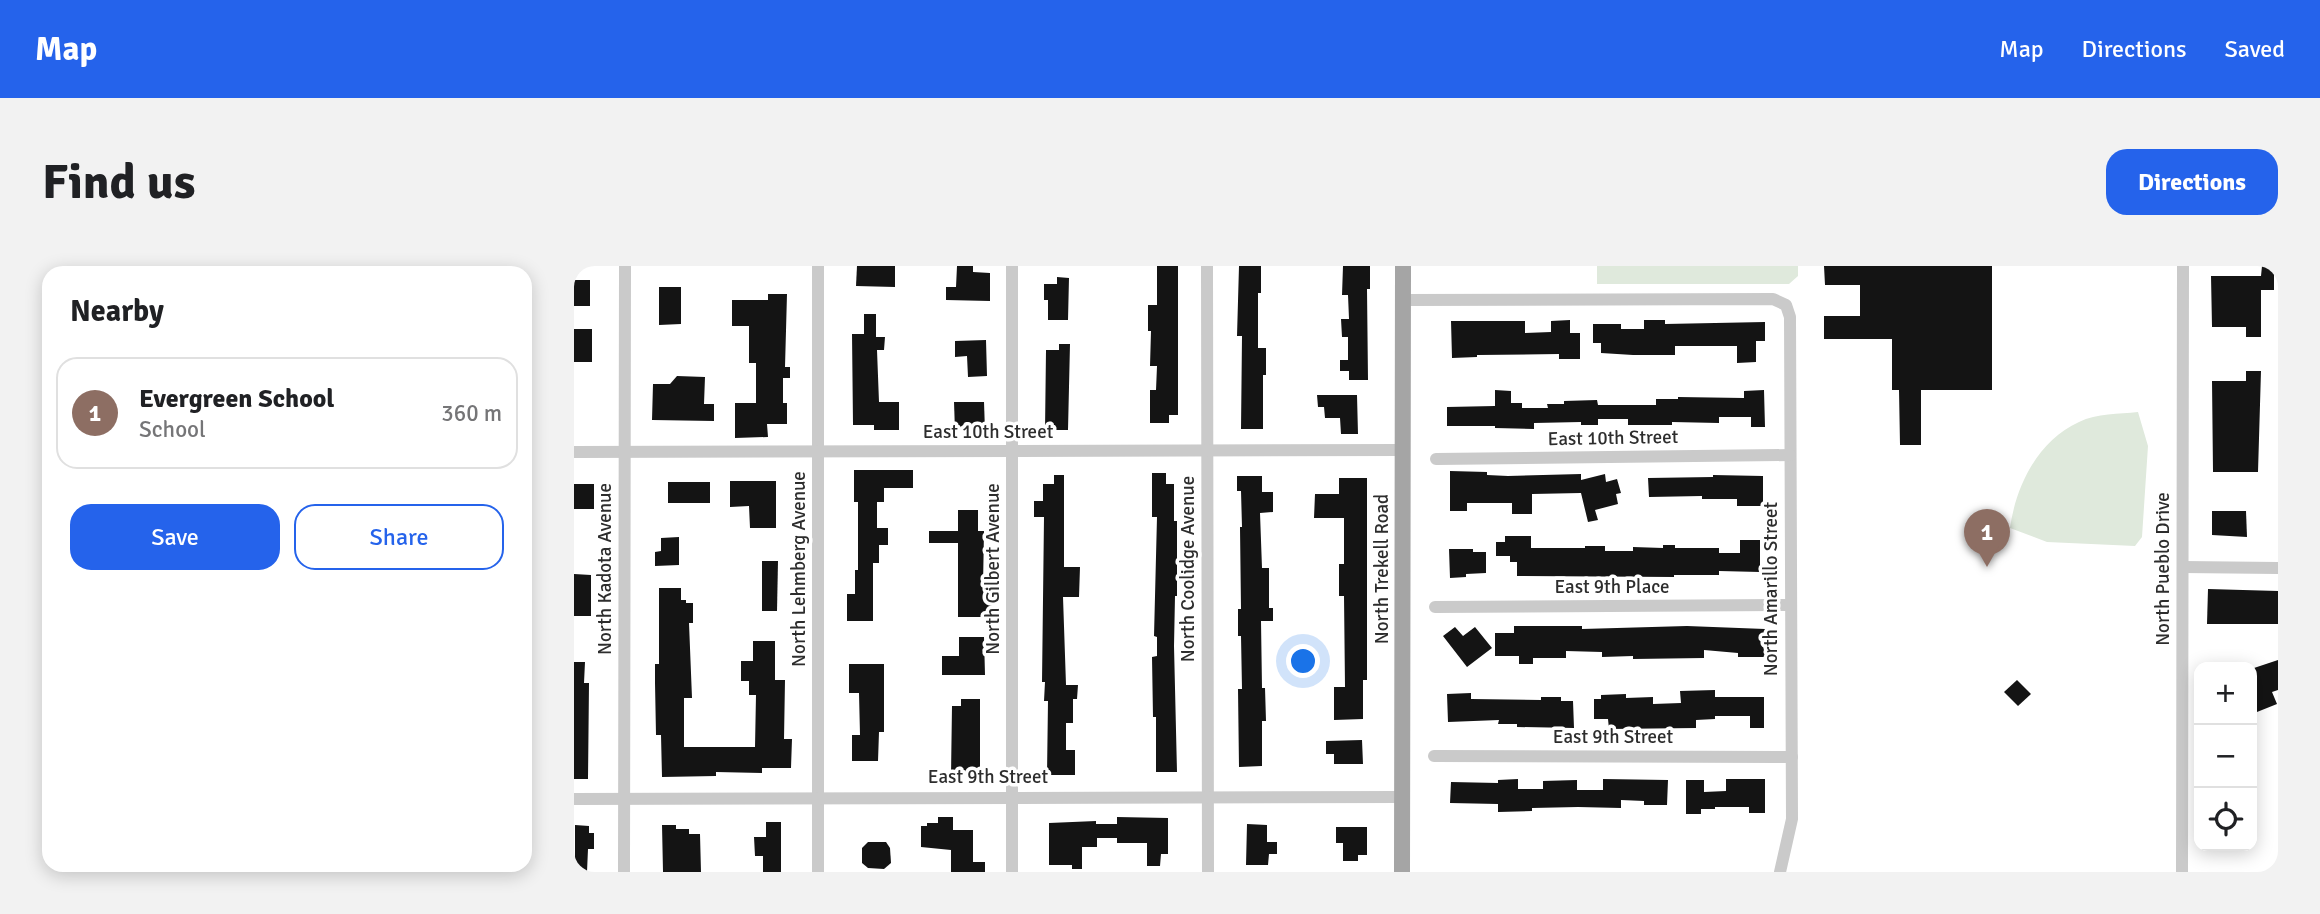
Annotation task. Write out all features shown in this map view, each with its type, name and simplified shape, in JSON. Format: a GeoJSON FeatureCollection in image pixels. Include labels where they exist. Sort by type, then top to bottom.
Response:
{"type":"FeatureCollection","features":[{"type":"Feature","properties":{"kind":"main road","name":"North Trekell Road"},"geometry":{"type":"LineString","coordinates":[[1402,872],[1404,266]]}},
{"type":"Feature","properties":{"kind":"street","name":"North Kadota Avenue"},"geometry":{"type":"LineString","coordinates":[[624,872],[625,266]]}},
{"type":"Feature","properties":{"kind":"street","name":"North Lehmberg Avenue"},"geometry":{"type":"LineString","coordinates":[[818,266],[818,872]]}},
{"type":"Feature","properties":{"kind":"street","name":"North Gilbert Avenue"},"geometry":{"type":"LineString","coordinates":[[1012,266],[1012,872]]}},
{"type":"Feature","properties":{"kind":"street","name":"North Coolidge Avenue"},"geometry":{"type":"LineString","coordinates":[[1207,266],[1208,872]]}},
{"type":"Feature","properties":{"kind":"street","name":"North Pueblo Drive"},"geometry":{"type":"LineString","coordinates":[[2182,872],[2183,266]]}},
{"type":"Feature","properties":{"kind":"street","name":"North Amarillo Street"},"geometry":{"type":"LineString","coordinates":[[1403,300],[1773,299],[1786,305],[1790,317],[1792,819],[1780,872]]}},
{"type":"Feature","properties":{"kind":"street","name":"East 10th Street"},"geometry":{"type":"LineString","coordinates":[[574,452],[1403,450]]}},
{"type":"Feature","properties":{"kind":"street","name":"East 10th Street"},"geometry":{"type":"LineString","coordinates":[[1436,459],[1790,455]]}},
{"type":"Feature","properties":{"kind":"street"},"geometry":{"type":"LineString","coordinates":[[2183,567],[2278,568]]}},
{"type":"Feature","properties":{"kind":"street","name":"East 9th Place"},"geometry":{"type":"LineString","coordinates":[[1435,607],[1790,605]]}},
{"type":"Feature","properties":{"kind":"street","name":"East 9th Street"},"geometry":{"type":"LineString","coordinates":[[1434,756],[1792,757]]}},
{"type":"Feature","properties":{"kind":"street","name":"East 9th Street"},"geometry":{"type":"LineString","coordinates":[[574,799],[1402,797]]}},
{"type":"Feature","properties":{"kind":"shaded area"},"geometry":{"type":"Polygon","coordinates":[[[1597,266],[1798,266],[1798,276],[1789,284],[1597,284],[1597,266]]]}},
{"type":"Feature","properties":{"kind":"shaded area"},"geometry":{"type":"Polygon","coordinates":[[[2138,412],[2148,446],[2142,537],[2135,546],[2047,542],[2010,528],[2018,496],[2031,466],[2052,441],[2065,430],[2086,419],[2138,412]]]}},
{"type":"Feature","properties":{"kind":"building"},"geometry":{"type":"Polygon","coordinates":[[[857,266],[895,266],[895,287],[856,286],[857,266]]]}},
{"type":"Feature","properties":{"kind":"building"},"geometry":{"type":"Polygon","coordinates":[[[957,266],[973,266],[973,272],[990,273],[990,301],[946,300],[946,287],[956,287],[957,266]]]}},
{"type":"Feature","properties":{"kind":"building"},"geometry":{"type":"Polygon","coordinates":[[[1157,266],[1178,266],[1178,415],[1169,415],[1169,423],[1150,423],[1150,390],[1156,390],[1157,366],[1150,366],[1151,331],[1148,331],[1148,305],[1157,305],[1157,266]]]}},
{"type":"Feature","properties":{"kind":"building"},"geometry":{"type":"Polygon","coordinates":[[[1239,266],[1261,266],[1258,348],[1266,348],[1263,429],[1241,429],[1242,336],[1237,336],[1239,266]]]}},
{"type":"Feature","properties":{"kind":"building"},"geometry":{"type":"Polygon","coordinates":[[[1343,266],[1370,266],[1370,289],[1367,289],[1368,380],[1349,380],[1349,371],[1340,371],[1340,360],[1348,360],[1348,337],[1342,337],[1341,319],[1349,319],[1348,295],[1342,295],[1343,266]]]}},
{"type":"Feature","properties":{"kind":"building"},"geometry":{"type":"Polygon","coordinates":[[[1824,266],[1992,266],[1992,390],[1921,390],[1921,445],[1900,445],[1899,390],[1892,390],[1892,339],[1824,339],[1824,316],[1860,316],[1860,285],[1825,285],[1824,266]]]}},
{"type":"Feature","properties":{"kind":"building"},"geometry":{"type":"Polygon","coordinates":[[[2262,266],[2274,266],[2274,290],[2261,290],[2261,337],[2246,337],[2246,327],[2212,327],[2211,276],[2261,276],[2262,266]]]}},
{"type":"Feature","properties":{"kind":"building"},"geometry":{"type":"Polygon","coordinates":[[[1057,277],[1069,278],[1068,320],[1048,320],[1048,300],[1044,300],[1044,284],[1057,284],[1057,277]]]}},
{"type":"Feature","properties":{"kind":"building"},"geometry":{"type":"Polygon","coordinates":[[[574,280],[590,280],[590,306],[574,306],[574,280]]]}},
{"type":"Feature","properties":{"kind":"building"},"geometry":{"type":"Polygon","coordinates":[[[659,287],[681,287],[681,324],[659,325],[659,287]]]}},
{"type":"Feature","properties":{"kind":"building"},"geometry":{"type":"Polygon","coordinates":[[[768,294],[787,294],[785,367],[790,367],[790,378],[783,378],[783,403],[787,403],[787,424],[767,424],[768,437],[735,438],[735,403],[756,403],[756,363],[749,363],[749,326],[732,326],[732,300],[768,300],[768,294]]]}},
{"type":"Feature","properties":{"kind":"building"},"geometry":{"type":"Polygon","coordinates":[[[864,314],[876,314],[876,337],[885,337],[884,350],[877,350],[879,402],[899,402],[899,430],[874,430],[874,425],[853,425],[852,334],[864,334],[864,314]]]}},
{"type":"Feature","properties":{"kind":"building"},"geometry":{"type":"Polygon","coordinates":[[[1570,320],[1570,333],[1580,333],[1580,359],[1559,359],[1559,354],[1452,358],[1451,321],[1525,321],[1525,333],[1551,332],[1551,321],[1570,320]]]}},
{"type":"Feature","properties":{"kind":"building"},"geometry":{"type":"Polygon","coordinates":[[[1644,320],[1665,320],[1665,324],[1765,322],[1765,341],[1756,341],[1756,362],[1737,363],[1737,346],[1675,346],[1675,355],[1633,355],[1601,353],[1601,343],[1593,343],[1593,324],[1621,324],[1621,329],[1644,329],[1644,320]]]}},
{"type":"Feature","properties":{"kind":"building"},"geometry":{"type":"Polygon","coordinates":[[[574,329],[592,329],[592,362],[574,362],[574,329]]]}},
{"type":"Feature","properties":{"kind":"building"},"geometry":{"type":"Polygon","coordinates":[[[986,340],[987,376],[968,377],[967,356],[955,357],[955,341],[986,340]]]}},
{"type":"Feature","properties":{"kind":"building"},"geometry":{"type":"Polygon","coordinates":[[[1059,344],[1070,344],[1068,430],[1045,430],[1046,350],[1059,350],[1059,344]]]}},
{"type":"Feature","properties":{"kind":"building"},"geometry":{"type":"Polygon","coordinates":[[[2246,371],[2261,371],[2258,472],[2213,472],[2212,381],[2246,381],[2246,371]]]}},
{"type":"Feature","properties":{"kind":"building"},"geometry":{"type":"Polygon","coordinates":[[[677,376],[705,377],[704,404],[714,404],[714,421],[652,420],[653,384],[670,384],[677,376]]]}},
{"type":"Feature","properties":{"kind":"building"},"geometry":{"type":"Polygon","coordinates":[[[1495,390],[1511,391],[1511,403],[1522,403],[1522,408],[1548,408],[1547,404],[1564,404],[1564,401],[1597,400],[1598,405],[1656,405],[1656,399],[1678,397],[1744,398],[1744,391],[1764,390],[1765,427],[1751,427],[1751,417],[1719,417],[1719,423],[1672,422],[1672,425],[1628,425],[1628,419],[1598,419],[1598,425],[1581,425],[1581,422],[1534,423],[1534,429],[1447,426],[1447,407],[1495,406],[1495,390]]]}},
{"type":"Feature","properties":{"kind":"building"},"geometry":{"type":"Polygon","coordinates":[[[1317,395],[1357,395],[1358,434],[1341,434],[1340,418],[1325,418],[1324,407],[1318,407],[1317,395]]]}},
{"type":"Feature","properties":{"kind":"building"},"geometry":{"type":"Polygon","coordinates":[[[954,402],[984,402],[985,431],[955,431],[954,402]]]}},
{"type":"Feature","properties":{"kind":"building"},"geometry":{"type":"Polygon","coordinates":[[[854,470],[913,470],[913,488],[884,488],[884,502],[877,502],[877,528],[888,528],[888,545],[879,545],[879,563],[873,563],[873,621],[847,621],[847,594],[855,594],[855,570],[858,570],[858,502],[854,502],[854,470]]]}},
{"type":"Feature","properties":{"kind":"building"},"geometry":{"type":"Polygon","coordinates":[[[1450,471],[1487,472],[1487,475],[1508,476],[1581,474],[1581,480],[1605,474],[1606,482],[1617,479],[1621,493],[1616,494],[1618,504],[1595,510],[1598,520],[1588,522],[1581,493],[1532,494],[1532,514],[1512,514],[1512,503],[1467,503],[1467,511],[1450,511],[1450,471]]]}},
{"type":"Feature","properties":{"kind":"building"},"geometry":{"type":"Polygon","coordinates":[[[1152,473],[1166,473],[1166,484],[1174,484],[1174,521],[1177,521],[1174,646],[1177,772],[1156,772],[1152,657],[1157,656],[1157,637],[1154,636],[1157,517],[1152,517],[1152,473]]]}},
{"type":"Feature","properties":{"kind":"building"},"geometry":{"type":"Polygon","coordinates":[[[1054,475],[1064,475],[1064,567],[1080,567],[1079,597],[1063,597],[1066,685],[1078,685],[1077,699],[1073,699],[1073,723],[1066,723],[1066,750],[1075,750],[1075,775],[1047,775],[1048,701],[1044,701],[1045,682],[1042,682],[1044,517],[1034,517],[1034,501],[1043,501],[1043,484],[1054,484],[1054,475]]]}},
{"type":"Feature","properties":{"kind":"building"},"geometry":{"type":"Polygon","coordinates":[[[1237,476],[1262,476],[1262,492],[1273,492],[1273,512],[1260,513],[1262,568],[1269,568],[1269,608],[1273,608],[1273,621],[1261,621],[1262,688],[1265,688],[1266,721],[1262,721],[1262,766],[1239,767],[1238,689],[1242,689],[1238,609],[1241,609],[1242,527],[1241,491],[1237,491],[1237,476]]]}},
{"type":"Feature","properties":{"kind":"building"},"geometry":{"type":"Polygon","coordinates":[[[1763,476],[1763,506],[1737,506],[1737,499],[1702,499],[1702,496],[1649,497],[1648,478],[1763,476]]]}},
{"type":"Feature","properties":{"kind":"building"},"geometry":{"type":"Polygon","coordinates":[[[1339,478],[1367,478],[1367,680],[1363,680],[1363,719],[1334,720],[1334,687],[1345,687],[1344,596],[1339,596],[1339,564],[1344,564],[1344,518],[1314,518],[1315,494],[1339,494],[1339,478]]]}},
{"type":"Feature","properties":{"kind":"building"},"geometry":{"type":"Polygon","coordinates":[[[730,481],[776,481],[776,528],[750,528],[749,506],[730,507],[730,481]]]}},
{"type":"Feature","properties":{"kind":"building"},"geometry":{"type":"Polygon","coordinates":[[[668,482],[710,482],[710,503],[668,503],[668,482]]]}},
{"type":"Feature","properties":{"kind":"building"},"geometry":{"type":"Polygon","coordinates":[[[574,484],[594,484],[594,509],[574,509],[574,484]]]}},
{"type":"Feature","properties":{"kind":"building"},"geometry":{"type":"Polygon","coordinates":[[[958,510],[978,510],[978,531],[984,531],[983,586],[993,586],[993,617],[958,617],[958,543],[929,543],[929,531],[958,531],[958,510]]]}},
{"type":"Feature","properties":{"kind":"building"},"geometry":{"type":"Polygon","coordinates":[[[2212,511],[2246,511],[2247,537],[2212,535],[2212,511]]]}},
{"type":"Feature","properties":{"kind":"building"},"geometry":{"type":"Polygon","coordinates":[[[1505,536],[1531,536],[1531,548],[1605,546],[1605,551],[1633,551],[1633,547],[1663,548],[1663,545],[1675,545],[1675,548],[1719,548],[1719,553],[1740,553],[1740,540],[1760,540],[1760,572],[1719,571],[1719,575],[1674,577],[1517,576],[1517,562],[1510,562],[1510,556],[1496,556],[1496,542],[1505,542],[1505,536]]]}},
{"type":"Feature","properties":{"kind":"building"},"geometry":{"type":"Polygon","coordinates":[[[679,537],[679,565],[655,566],[655,552],[661,551],[661,538],[679,537]]]}},
{"type":"Feature","properties":{"kind":"building"},"geometry":{"type":"Polygon","coordinates":[[[1449,549],[1486,552],[1486,573],[1450,578],[1449,549]]]}},
{"type":"Feature","properties":{"kind":"building"},"geometry":{"type":"Polygon","coordinates":[[[762,561],[778,561],[777,611],[762,611],[762,561]]]}},
{"type":"Feature","properties":{"kind":"building"},"geometry":{"type":"Polygon","coordinates":[[[574,574],[591,575],[591,616],[574,616],[574,574]]]}},
{"type":"Feature","properties":{"kind":"building"},"geometry":{"type":"Polygon","coordinates":[[[659,588],[681,588],[681,600],[693,603],[693,623],[689,623],[692,698],[684,698],[684,747],[755,747],[756,695],[749,695],[749,681],[741,681],[741,661],[753,661],[753,641],[775,641],[775,680],[785,680],[784,739],[792,739],[791,768],[762,768],[762,773],[716,772],[716,776],[662,777],[661,735],[656,735],[655,683],[655,664],[659,664],[659,588]]]}},
{"type":"Feature","properties":{"kind":"building"},"geometry":{"type":"Polygon","coordinates":[[[2208,589],[2278,591],[2278,624],[2207,624],[2208,589]]]}},
{"type":"Feature","properties":{"kind":"building"},"geometry":{"type":"Polygon","coordinates":[[[1514,626],[1582,626],[1582,629],[1687,626],[1765,629],[1765,657],[1738,657],[1738,653],[1704,650],[1704,658],[1633,659],[1633,656],[1602,657],[1602,652],[1566,651],[1566,658],[1533,658],[1533,664],[1519,664],[1519,656],[1495,656],[1495,633],[1514,633],[1514,626]]]}},
{"type":"Feature","properties":{"kind":"building"},"geometry":{"type":"Polygon","coordinates":[[[1455,627],[1463,636],[1475,627],[1492,648],[1467,667],[1443,636],[1455,627]]]}},
{"type":"Feature","properties":{"kind":"building"},"geometry":{"type":"Polygon","coordinates":[[[959,637],[984,637],[985,675],[942,675],[942,656],[959,656],[959,637]]]}},
{"type":"Feature","properties":{"kind":"building"},"geometry":{"type":"Polygon","coordinates":[[[2278,660],[2278,690],[2272,692],[2277,704],[2257,712],[2257,667],[2278,660]]]}},
{"type":"Feature","properties":{"kind":"building"},"geometry":{"type":"Polygon","coordinates":[[[574,662],[585,662],[584,683],[589,683],[588,779],[574,779],[574,662]]]}},
{"type":"Feature","properties":{"kind":"building"},"geometry":{"type":"Polygon","coordinates":[[[849,664],[884,664],[884,732],[879,732],[878,761],[852,761],[852,735],[860,735],[859,693],[849,693],[849,664]]]}},
{"type":"Feature","properties":{"kind":"building"},"geometry":{"type":"Polygon","coordinates":[[[2017,680],[2031,694],[2018,706],[2004,692],[2017,680]]]}},
{"type":"Feature","properties":{"kind":"building"},"geometry":{"type":"Polygon","coordinates":[[[1715,690],[1715,697],[1764,697],[1764,728],[1750,728],[1750,716],[1715,716],[1715,719],[1696,720],[1696,728],[1609,729],[1608,719],[1594,719],[1594,699],[1601,699],[1601,695],[1653,697],[1653,704],[1681,703],[1680,691],[1715,690]]]}},
{"type":"Feature","properties":{"kind":"building"},"geometry":{"type":"Polygon","coordinates":[[[1471,693],[1471,699],[1541,700],[1541,697],[1561,697],[1561,701],[1573,701],[1574,728],[1517,727],[1517,724],[1498,724],[1499,720],[1448,722],[1447,694],[1471,693]]]}},
{"type":"Feature","properties":{"kind":"building"},"geometry":{"type":"Polygon","coordinates":[[[961,699],[980,699],[980,775],[951,776],[952,706],[961,706],[961,699]]]}},
{"type":"Feature","properties":{"kind":"building"},"geometry":{"type":"Polygon","coordinates":[[[1362,740],[1363,764],[1334,764],[1334,754],[1326,754],[1326,741],[1362,740]]]}},
{"type":"Feature","properties":{"kind":"building"},"geometry":{"type":"Polygon","coordinates":[[[1518,779],[1518,789],[1543,789],[1543,781],[1577,780],[1577,790],[1603,790],[1603,779],[1668,780],[1667,805],[1644,805],[1644,801],[1621,800],[1621,808],[1532,808],[1532,811],[1498,812],[1498,804],[1450,803],[1451,782],[1498,783],[1498,780],[1518,779]]]}},
{"type":"Feature","properties":{"kind":"building"},"geometry":{"type":"Polygon","coordinates":[[[1726,779],[1765,779],[1765,813],[1749,813],[1749,807],[1715,807],[1701,809],[1701,814],[1686,814],[1686,780],[1704,780],[1704,792],[1726,791],[1726,779]]]}},
{"type":"Feature","properties":{"kind":"building"},"geometry":{"type":"Polygon","coordinates":[[[938,817],[953,817],[953,830],[973,830],[973,862],[985,862],[985,872],[951,872],[951,850],[921,847],[921,826],[938,823],[938,817]]]}},
{"type":"Feature","properties":{"kind":"building"},"geometry":{"type":"Polygon","coordinates":[[[1117,817],[1168,818],[1168,854],[1161,854],[1160,866],[1147,866],[1147,843],[1117,843],[1117,838],[1097,838],[1097,847],[1082,847],[1082,869],[1072,869],[1072,865],[1049,865],[1049,823],[1096,821],[1096,824],[1117,824],[1117,817]]]}},
{"type":"Feature","properties":{"kind":"building"},"geometry":{"type":"Polygon","coordinates":[[[766,822],[781,822],[781,872],[763,872],[763,856],[755,856],[754,837],[766,837],[766,822]]]}},
{"type":"Feature","properties":{"kind":"building"},"geometry":{"type":"Polygon","coordinates":[[[1247,824],[1267,825],[1267,842],[1277,842],[1277,854],[1269,854],[1268,865],[1246,865],[1247,824]]]}},
{"type":"Feature","properties":{"kind":"building"},"geometry":{"type":"Polygon","coordinates":[[[575,825],[589,826],[589,833],[594,833],[594,849],[588,849],[587,872],[575,872],[575,825]]]}},
{"type":"Feature","properties":{"kind":"building"},"geometry":{"type":"Polygon","coordinates":[[[662,825],[676,825],[676,829],[689,829],[689,834],[700,834],[701,872],[663,872],[662,825]]]}},
{"type":"Feature","properties":{"kind":"building"},"geometry":{"type":"Polygon","coordinates":[[[1336,827],[1367,827],[1367,855],[1358,855],[1358,861],[1343,861],[1343,843],[1336,843],[1336,827]]]}},
{"type":"Feature","properties":{"kind":"building"},"geometry":{"type":"Polygon","coordinates":[[[868,842],[886,842],[890,848],[891,863],[884,869],[868,868],[862,863],[862,848],[868,842]]]}},
{"type":"Feature","properties":{"kind":"place","name":"Evergreen School"},"geometry":{"type":"Point","coordinates":[1987,567]}}]}
